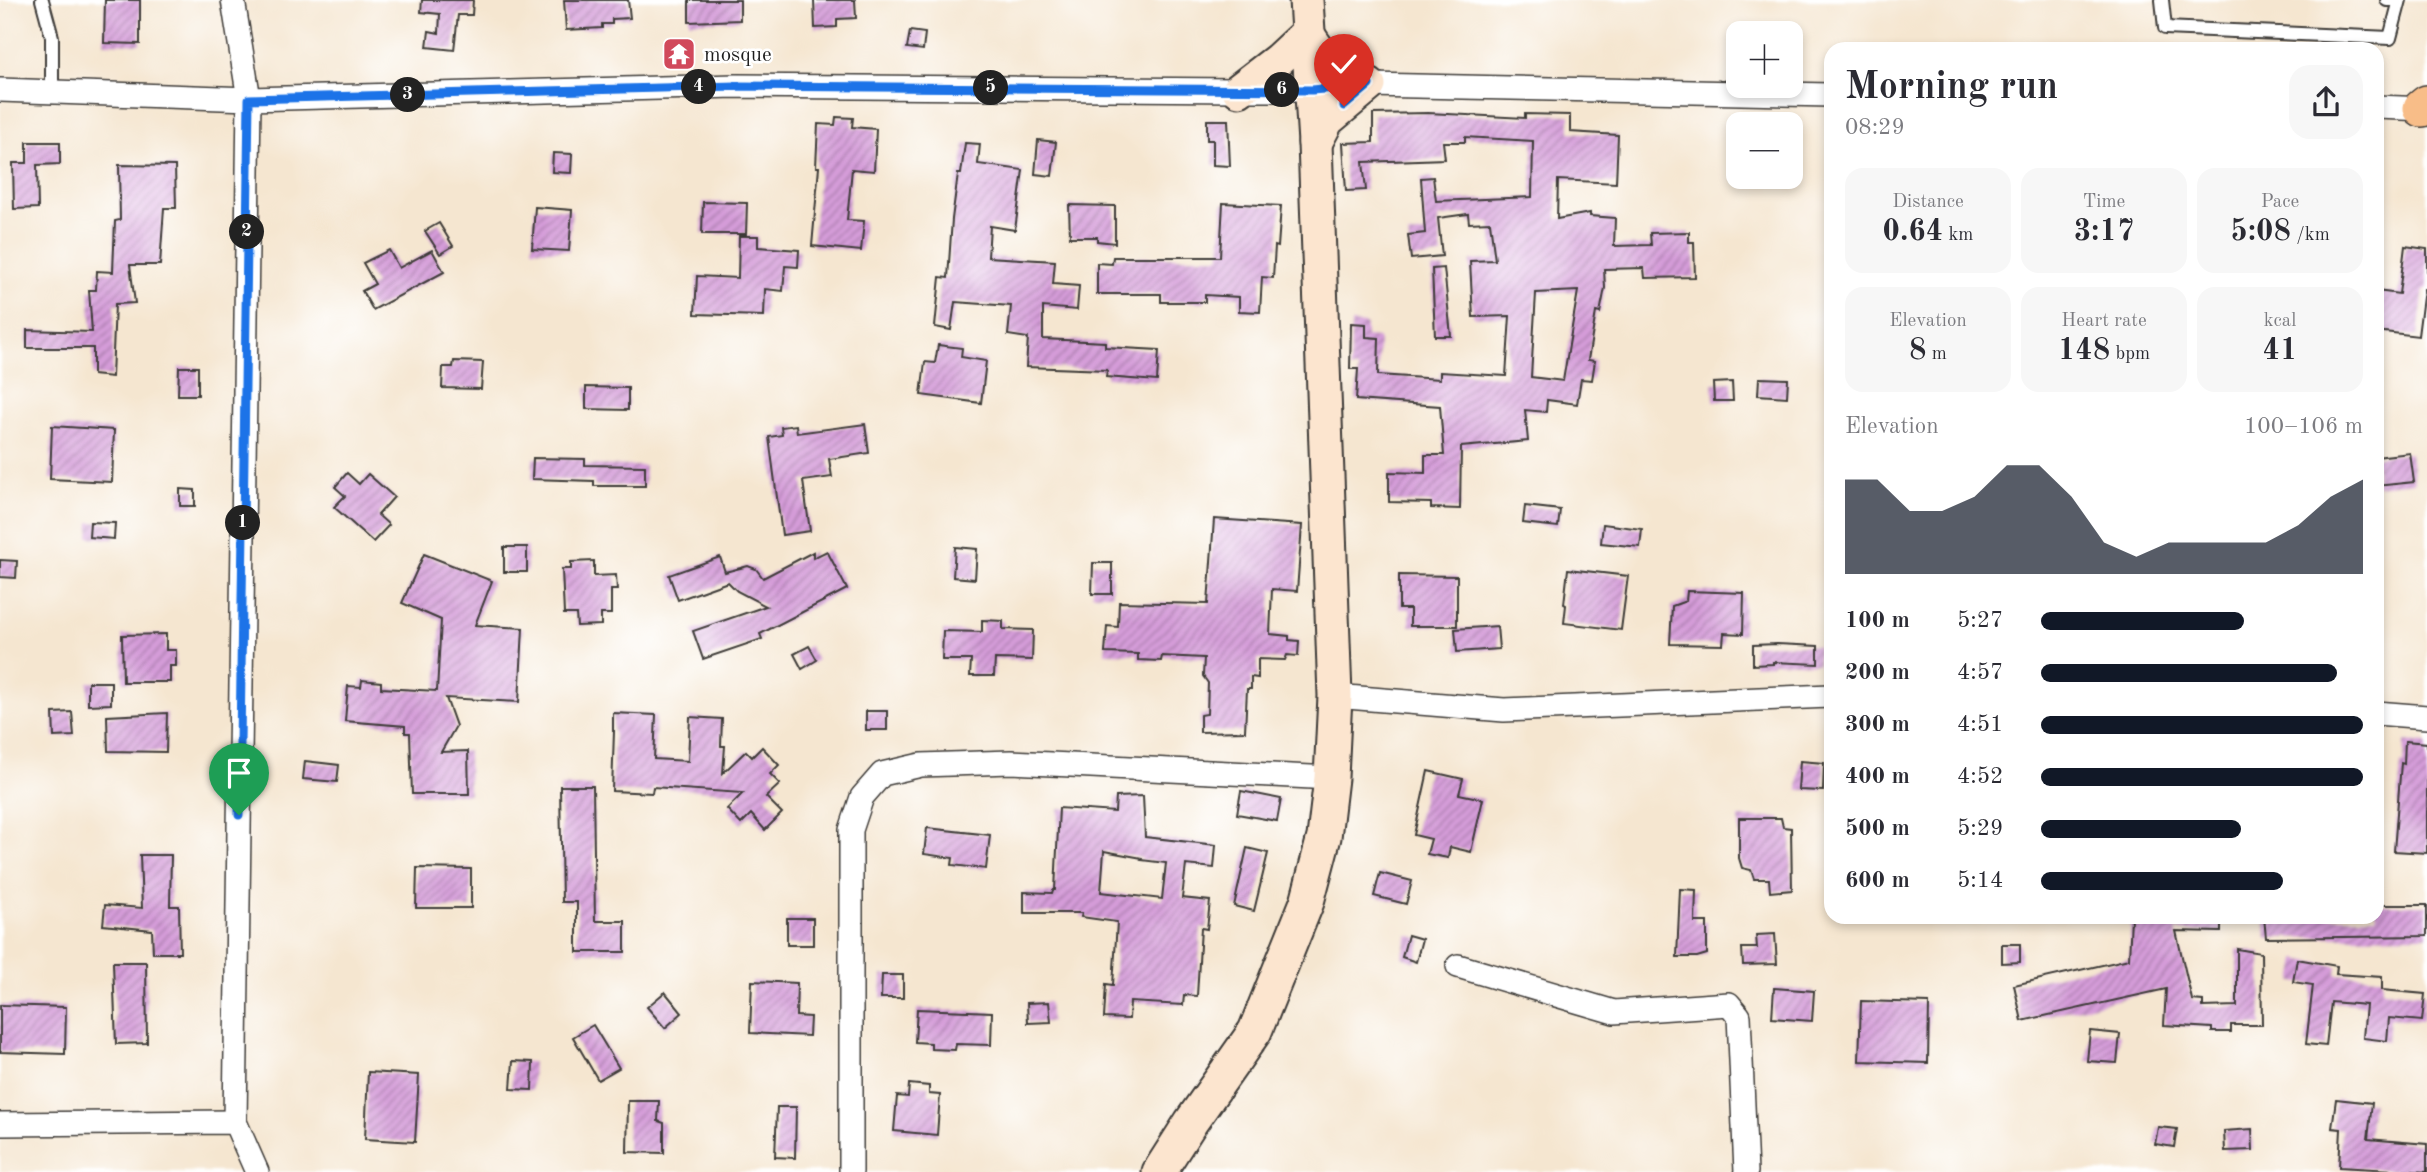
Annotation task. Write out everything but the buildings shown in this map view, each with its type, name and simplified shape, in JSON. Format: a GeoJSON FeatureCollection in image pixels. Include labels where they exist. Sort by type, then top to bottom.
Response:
{"type":"FeatureCollection","features":[{"type":"Feature","properties":{"kind":"main road"},"geometry":{"type":"LineString","coordinates":[[1159,1172],[1255,1031],[1307,902],[1324,837],[1331,778],[1335,696],[1315,143],[1306,0]]}},
{"type":"Feature","properties":{"kind":"main road"},"geometry":{"type":"LineString","coordinates":[[1307,33],[1324,61],[1343,75],[1369,85],[1327,120],[1315,143]]}},
{"type":"Feature","properties":{"kind":"main road"},"geometry":{"type":"LineString","coordinates":[[1239,90],[1307,33]]}},
{"type":"Feature","properties":{"kind":"street"},"geometry":{"type":"LineString","coordinates":[[233,0],[249,99],[235,1122],[257,1172]]}},
{"type":"Feature","properties":{"kind":"street"},"geometry":{"type":"LineString","coordinates":[[0,90],[249,99],[736,86],[1312,90],[1369,85],[1824,95]]}},
{"type":"Feature","properties":{"kind":"street"},"geometry":{"type":"LineString","coordinates":[[2384,107],[2425,107]]}},
{"type":"Feature","properties":{"kind":"street"},"geometry":{"type":"LineString","coordinates":[[1335,696],[1504,710],[1824,696]]}},
{"type":"Feature","properties":{"kind":"street"},"geometry":{"type":"LineString","coordinates":[[2384,714],[2427,717]]}},
{"type":"Feature","properties":{"kind":"street"},"geometry":{"type":"LineString","coordinates":[[850,1172],[851,830],[862,797],[882,774],[921,765],[1011,762],[1331,778]]}},
{"type":"Feature","properties":{"kind":"street"},"geometry":{"type":"LineString","coordinates":[[1458,966],[1614,1012],[1729,1004],[1739,1016],[1746,1172]]}},
{"type":"Feature","properties":{"kind":"street"},"geometry":{"type":"LineString","coordinates":[[0,1124],[235,1122]]}},
{"type":"Feature","properties":{"kind":"lane"},"geometry":{"type":"LineString","coordinates":[[41,0],[52,37],[52,91]]}},
{"type":"Feature","properties":{"kind":"lane"},"geometry":{"type":"LineString","coordinates":[[2162,0],[2165,28],[2390,38],[2400,0],[2387,0]]}},
{"type":"Feature","properties":{"kind":"place","name":"mosque"},"geometry":{"type":"Point","coordinates":[679,54]}},
{"type":"Feature","properties":{"kind":"route"},"geometry":{"type":"LineString","coordinates":[[239,815],[249,99],[736,86],[1312,90],[1369,85],[1344,106]]}}]}
